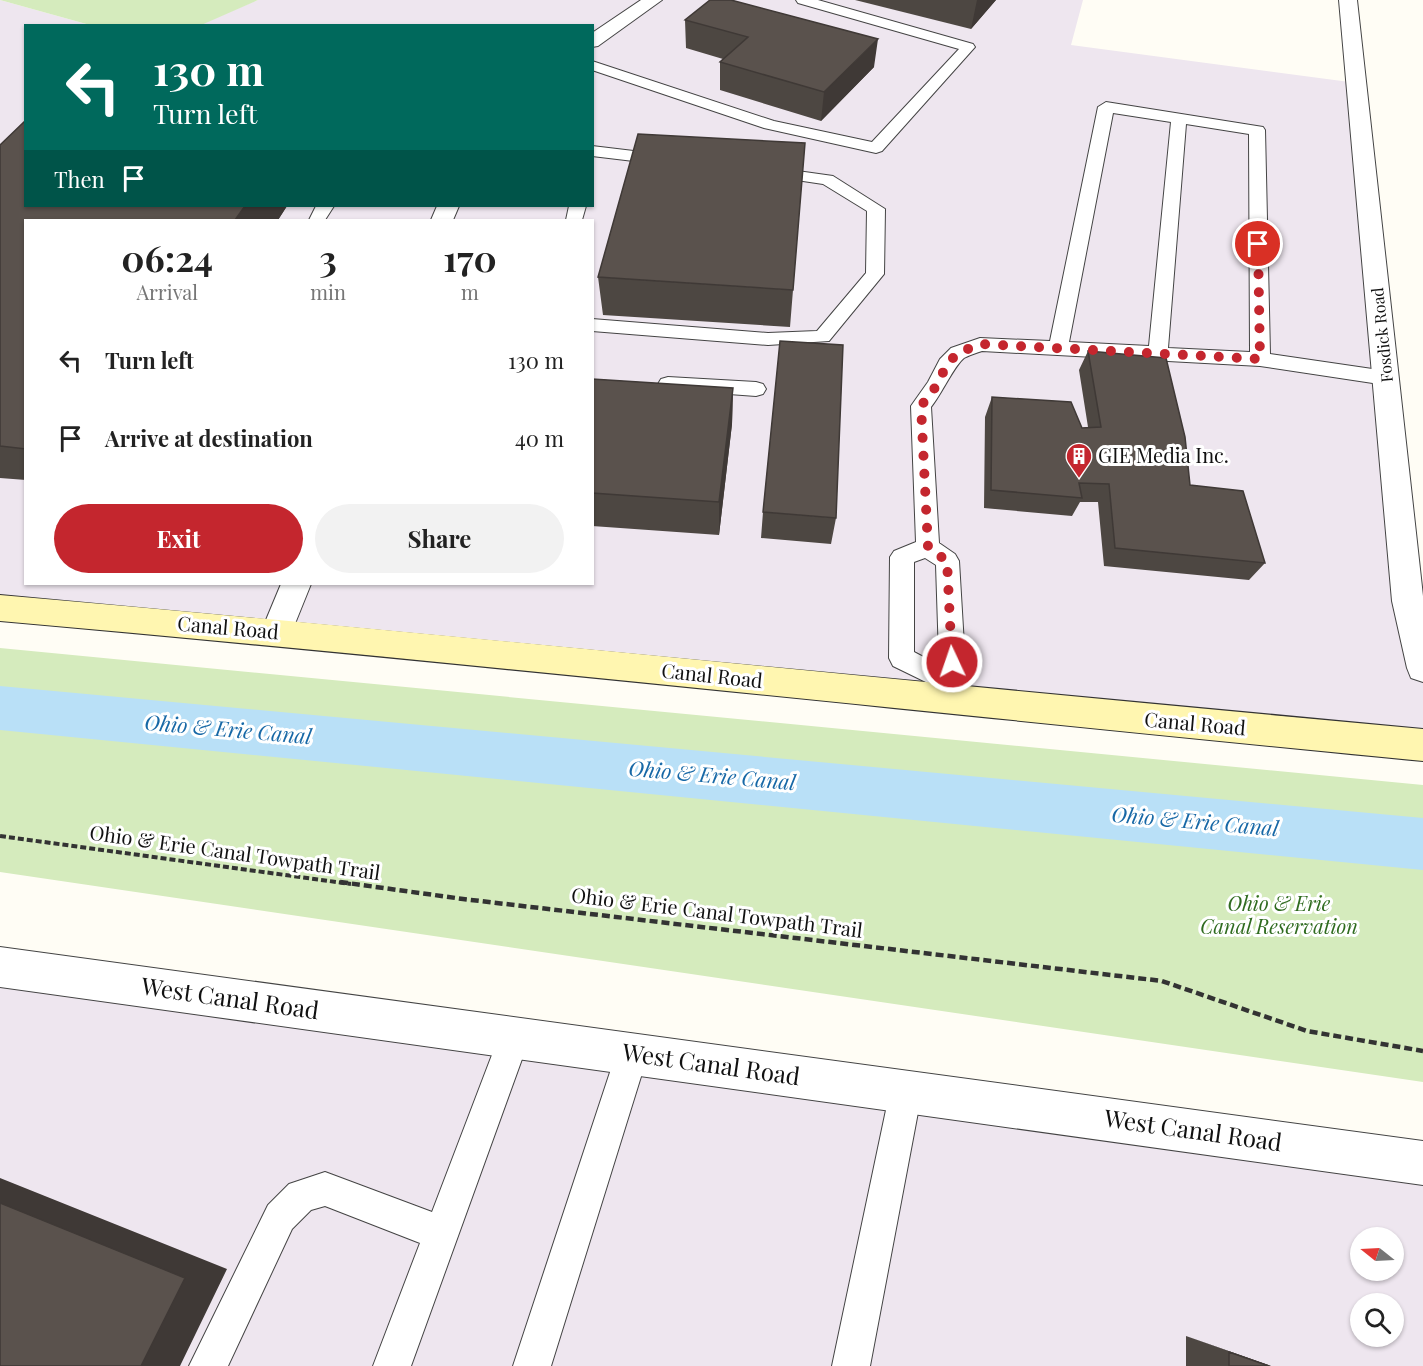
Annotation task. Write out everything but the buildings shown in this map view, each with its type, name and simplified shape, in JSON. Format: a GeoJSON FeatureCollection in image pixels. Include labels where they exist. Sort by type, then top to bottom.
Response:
{"type":"FeatureCollection","features":[{"type":"Feature","properties":{"kind":"main road","name":"Canal Road"},"geometry":{"type":"LineString","coordinates":[[0,608],[932,687],[1423,746]]}},
{"type":"Feature","properties":{"kind":"street"},"geometry":{"type":"LineString","coordinates":[[594,41],[653,0]]}},
{"type":"Feature","properties":{"kind":"street","name":"Fosdick Road"},"geometry":{"type":"LineString","coordinates":[[1348,0],[1408,601],[1423,668]]}},
{"type":"Feature","properties":{"kind":"street"},"geometry":{"type":"LineString","coordinates":[[277,632],[296,585]]}},
{"type":"Feature","properties":{"kind":"street","name":"West Canal Road"},"geometry":{"type":"LineString","coordinates":[[0,967],[1423,1163]]}},
{"type":"Feature","properties":{"kind":"lane"},"geometry":{"type":"LineString","coordinates":[[594,66],[770,125],[876,148],[968,47],[803,0]]}},
{"type":"Feature","properties":{"kind":"lane"},"geometry":{"type":"LineString","coordinates":[[1058,348],[1106,107],[1257,130],[1260,359]]}},
{"type":"Feature","properties":{"kind":"lane"},"geometry":{"type":"LineString","coordinates":[[1158,353],[1179,119]]}},
{"type":"Feature","properties":{"kind":"lane"},"geometry":{"type":"LineString","coordinates":[[594,153],[687,162]]}},
{"type":"Feature","properties":{"kind":"lane"},"geometry":{"type":"LineString","coordinates":[[594,325],[768,339],[822,337],[875,274],[876,209],[827,180],[757,171]]}},
{"type":"Feature","properties":{"kind":"lane"},"geometry":{"type":"LineString","coordinates":[[928,547],[921,406],[937,385],[947,364],[958,353],[980,344],[1260,359],[1386,378]]}},
{"type":"Feature","properties":{"kind":"lane"},"geometry":{"type":"LineString","coordinates":[[651,383],[756,389]]}},
{"type":"Feature","properties":{"kind":"lane"},"geometry":{"type":"LineString","coordinates":[[928,547],[947,561],[952,662],[932,687],[902,658],[903,557],[928,547]]}},
{"type":"Feature","properties":{"kind":"lane"},"geometry":{"type":"LineString","coordinates":[[392,1366],[514,1037]]}},
{"type":"Feature","properties":{"kind":"lane"},"geometry":{"type":"LineString","coordinates":[[532,1366],[632,1054]]}},
{"type":"Feature","properties":{"kind":"lane"},"geometry":{"type":"LineString","coordinates":[[851,1366],[906,1091]]}},
{"type":"Feature","properties":{"kind":"lane"},"geometry":{"type":"LineString","coordinates":[[208,1366],[280,1217],[301,1196],[325,1189],[441,1233]]}},
{"type":"Feature","properties":{"kind":"path","name":"Ohio & Erie Canal Towpath Trail"},"geometry":{"type":"LineString","coordinates":[[0,836],[463,898],[1162,981],[1307,1030],[1423,1051]]}},
{"type":"Feature","properties":{"kind":"shaded area"},"geometry":{"type":"Polygon","coordinates":[[[0,0],[86,24],[24,24],[24,207],[594,207],[594,24],[201,24],[258,0],[1083,0],[1071,45],[1357,83],[1423,606],[1423,745],[0,608],[0,0]]]}},
{"type":"Feature","properties":{"kind":"shaded area"},"geometry":{"type":"Polygon","coordinates":[[[0,967],[1423,1163],[1423,1366],[0,1366],[0,967]]]}},
{"type":"Feature","properties":{"kind":"green space"},"geometry":{"type":"Polygon","coordinates":[[[0,0],[258,0],[204,24],[86,24],[0,0]]]}},
{"type":"Feature","properties":{"kind":"green space","name":"Ohio & Erie Canal Reservation"},"geometry":{"type":"Polygon","coordinates":[[[0,648],[1423,785],[1423,1082],[0,872],[0,648]]]}},
{"type":"Feature","properties":{"kind":"waterway","name":"Ohio & Erie Canal"},"geometry":{"type":"LineString","coordinates":[[0,708],[1423,844]]}},
{"type":"Feature","properties":{"kind":"place","name":"GIE Media Inc."},"geometry":{"type":"Point","coordinates":[1079,479]}},
{"type":"Feature","properties":{"kind":"route"},"geometry":{"type":"LineString","coordinates":[[952,662],[947,561],[928,547],[921,406],[937,385],[947,364],[958,353],[980,344],[1260,359],[1258,244]]}}]}
